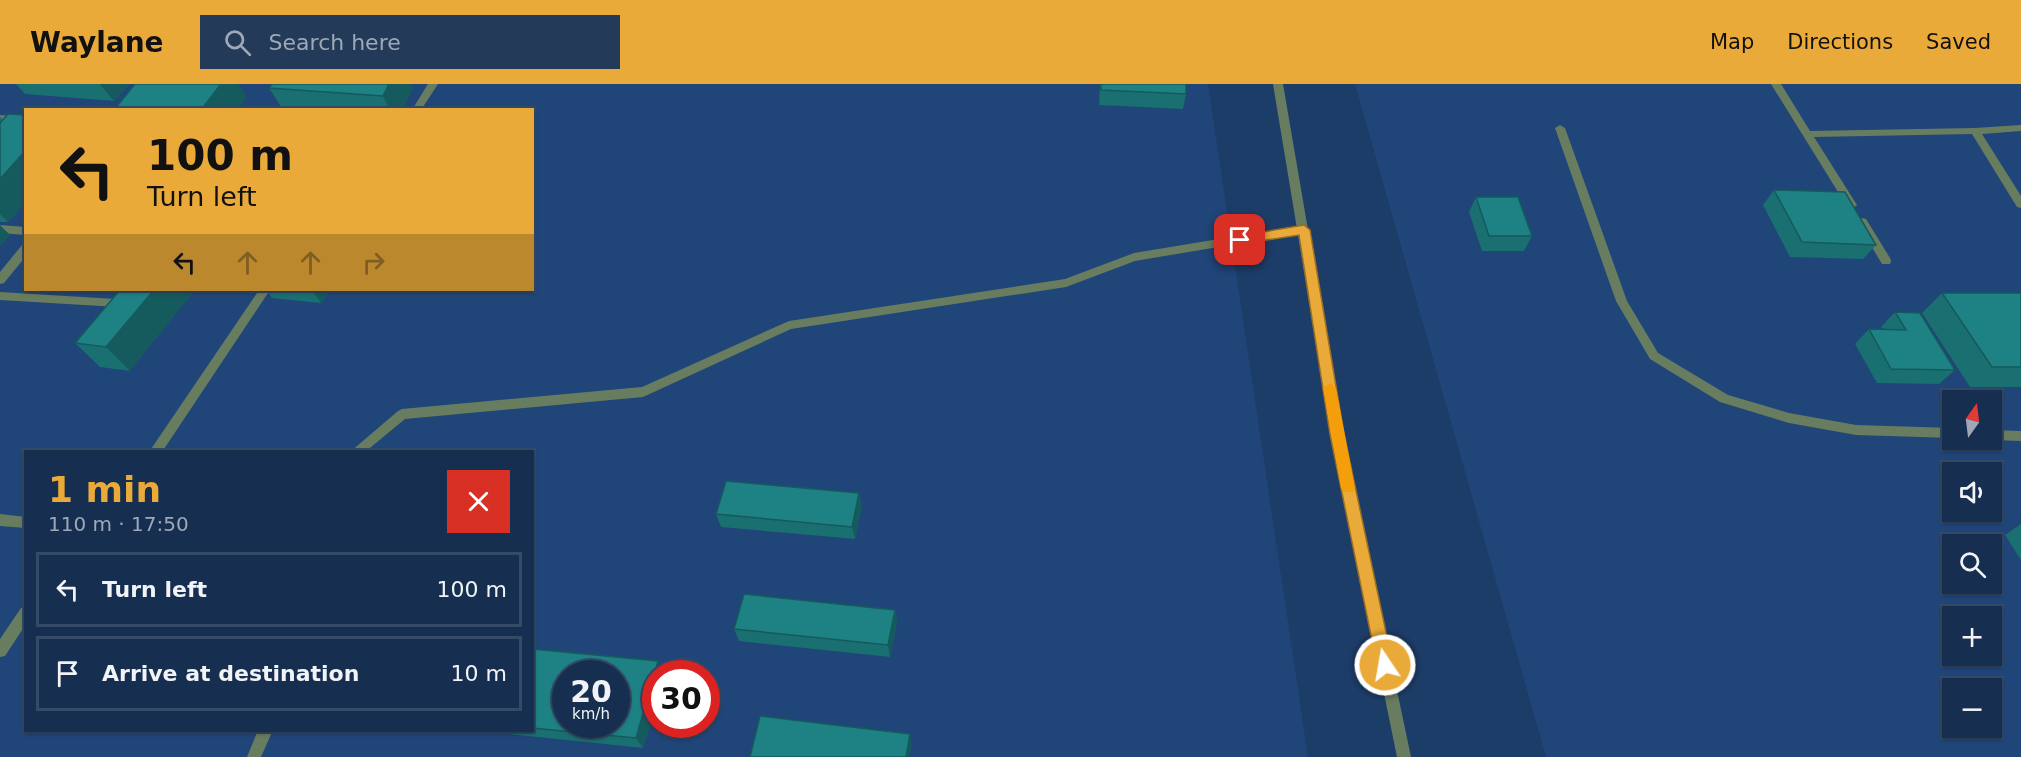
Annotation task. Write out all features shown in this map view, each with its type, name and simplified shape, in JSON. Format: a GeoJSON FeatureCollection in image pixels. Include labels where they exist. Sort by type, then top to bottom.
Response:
{"type":"FeatureCollection","features":[{"type":"Feature","properties":{"kind":"street"},"geometry":{"type":"LineString","coordinates":[[417,108],[433,84]]}},
{"type":"Feature","properties":{"kind":"street"},"geometry":{"type":"LineString","coordinates":[[1278,84],[1337,434],[1404,757]]}},
{"type":"Feature","properties":{"kind":"street"},"geometry":{"type":"LineString","coordinates":[[1776,84],[1886,261]]}},
{"type":"Feature","properties":{"kind":"street"},"geometry":{"type":"LineString","coordinates":[[0,118],[24,120]]}},
{"type":"Feature","properties":{"kind":"street"},"geometry":{"type":"LineString","coordinates":[[1560,128],[1622,301],[1654,356],[1724,399],[1789,418],[1856,430],[1942,434]]}},
{"type":"Feature","properties":{"kind":"street"},"geometry":{"type":"LineString","coordinates":[[1807,134],[2021,128]]}},
{"type":"Feature","properties":{"kind":"street"},"geometry":{"type":"LineString","coordinates":[[1975,131],[2021,204]]}},
{"type":"Feature","properties":{"kind":"street"},"geometry":{"type":"LineString","coordinates":[[0,229],[24,231]]}},
{"type":"Feature","properties":{"kind":"street"},"geometry":{"type":"LineString","coordinates":[[358,450],[402,414],[643,392],[789,326],[956,302],[1066,283],[1134,257],[1304,230]]}},
{"type":"Feature","properties":{"kind":"street"},"geometry":{"type":"LineString","coordinates":[[0,280],[24,250]]}},
{"type":"Feature","properties":{"kind":"street"},"geometry":{"type":"LineString","coordinates":[[11,266],[24,267]]}},
{"type":"Feature","properties":{"kind":"street"},"geometry":{"type":"LineString","coordinates":[[0,296],[60,294],[135,304],[145,291]]}},
{"type":"Feature","properties":{"kind":"street"},"geometry":{"type":"LineString","coordinates":[[157,450],[264,291]]}},
{"type":"Feature","properties":{"kind":"street"},"geometry":{"type":"LineString","coordinates":[[2002,435],[2021,436]]}},
{"type":"Feature","properties":{"kind":"street"},"geometry":{"type":"LineString","coordinates":[[0,520],[24,523]]}},
{"type":"Feature","properties":{"kind":"street"},"geometry":{"type":"LineString","coordinates":[[0,651],[24,615]]}},
{"type":"Feature","properties":{"kind":"street"},"geometry":{"type":"LineString","coordinates":[[254,757],[265,732]]}},
{"type":"Feature","properties":{"kind":"shaded area"},"geometry":{"type":"Polygon","coordinates":[[[0,84],[1208,84],[1308,757],[0,757],[0,84]]]}},
{"type":"Feature","properties":{"kind":"shaded area"},"geometry":{"type":"Polygon","coordinates":[[[1355,84],[2021,84],[2021,757],[1546,757],[1355,84]]]}},
{"type":"Feature","properties":{"kind":"building"},"geometry":{"type":"Polygon","coordinates":[[[135,84],[221,84],[203,108],[116,108],[135,84]]]}},
{"type":"Feature","properties":{"kind":"building"},"geometry":{"type":"Polygon","coordinates":[[[272,84],[389,84],[383,96],[269,88],[272,84]]]}},
{"type":"Feature","properties":{"kind":"building"},"geometry":{"type":"Polygon","coordinates":[[[1101,84],[1186,84],[1186,94],[1101,90],[1101,84]]]}},
{"type":"Feature","properties":{"kind":"building"},"geometry":{"type":"Polygon","coordinates":[[[8,114],[24,115],[24,152],[0,179],[0,123],[8,114]]]}},
{"type":"Feature","properties":{"kind":"building"},"geometry":{"type":"Polygon","coordinates":[[[1774,190],[1845,192],[1876,245],[1802,242],[1774,190]]]}},
{"type":"Feature","properties":{"kind":"building"},"geometry":{"type":"Polygon","coordinates":[[[1476,197],[1518,197],[1532,236],[1489,236],[1476,197]]]}},
{"type":"Feature","properties":{"kind":"building"},"geometry":{"type":"Polygon","coordinates":[[[119,291],[153,291],[106,347],[75,343],[119,291]]]}},
{"type":"Feature","properties":{"kind":"building"},"geometry":{"type":"Polygon","coordinates":[[[1942,293],[2021,293],[2021,367],[1992,367],[1942,293]]]}},
{"type":"Feature","properties":{"kind":"building"},"geometry":{"type":"Polygon","coordinates":[[[1895,312],[1920,313],[1955,370],[1891,369],[1869,329],[1906,330],[1895,312]]]}},
{"type":"Feature","properties":{"kind":"building"},"geometry":{"type":"Polygon","coordinates":[[[726,481],[859,493],[852,527],[716,514],[726,481]]]}},
{"type":"Feature","properties":{"kind":"building"},"geometry":{"type":"Polygon","coordinates":[[[744,594],[895,610],[888,645],[734,629],[744,594]]]}},
{"type":"Feature","properties":{"kind":"building"},"geometry":{"type":"Polygon","coordinates":[[[534,649],[648,660],[642,660],[642,717],[636,738],[630,737],[630,660],[552,660],[552,730],[534,728],[534,649]]]}},
{"type":"Feature","properties":{"kind":"building"},"geometry":{"type":"Polygon","coordinates":[[[760,716],[910,734],[906,757],[750,757],[760,716]]]}},
{"type":"Feature","properties":{"kind":"slow traffic"},"geometry":{"type":"LineString","coordinates":[[1330,388],[1348,488]]}},
{"type":"Feature","properties":{"kind":"route"},"geometry":{"type":"LineString","coordinates":[[1240,240],[1304,230],[1337,434],[1385,665]]}}]}
